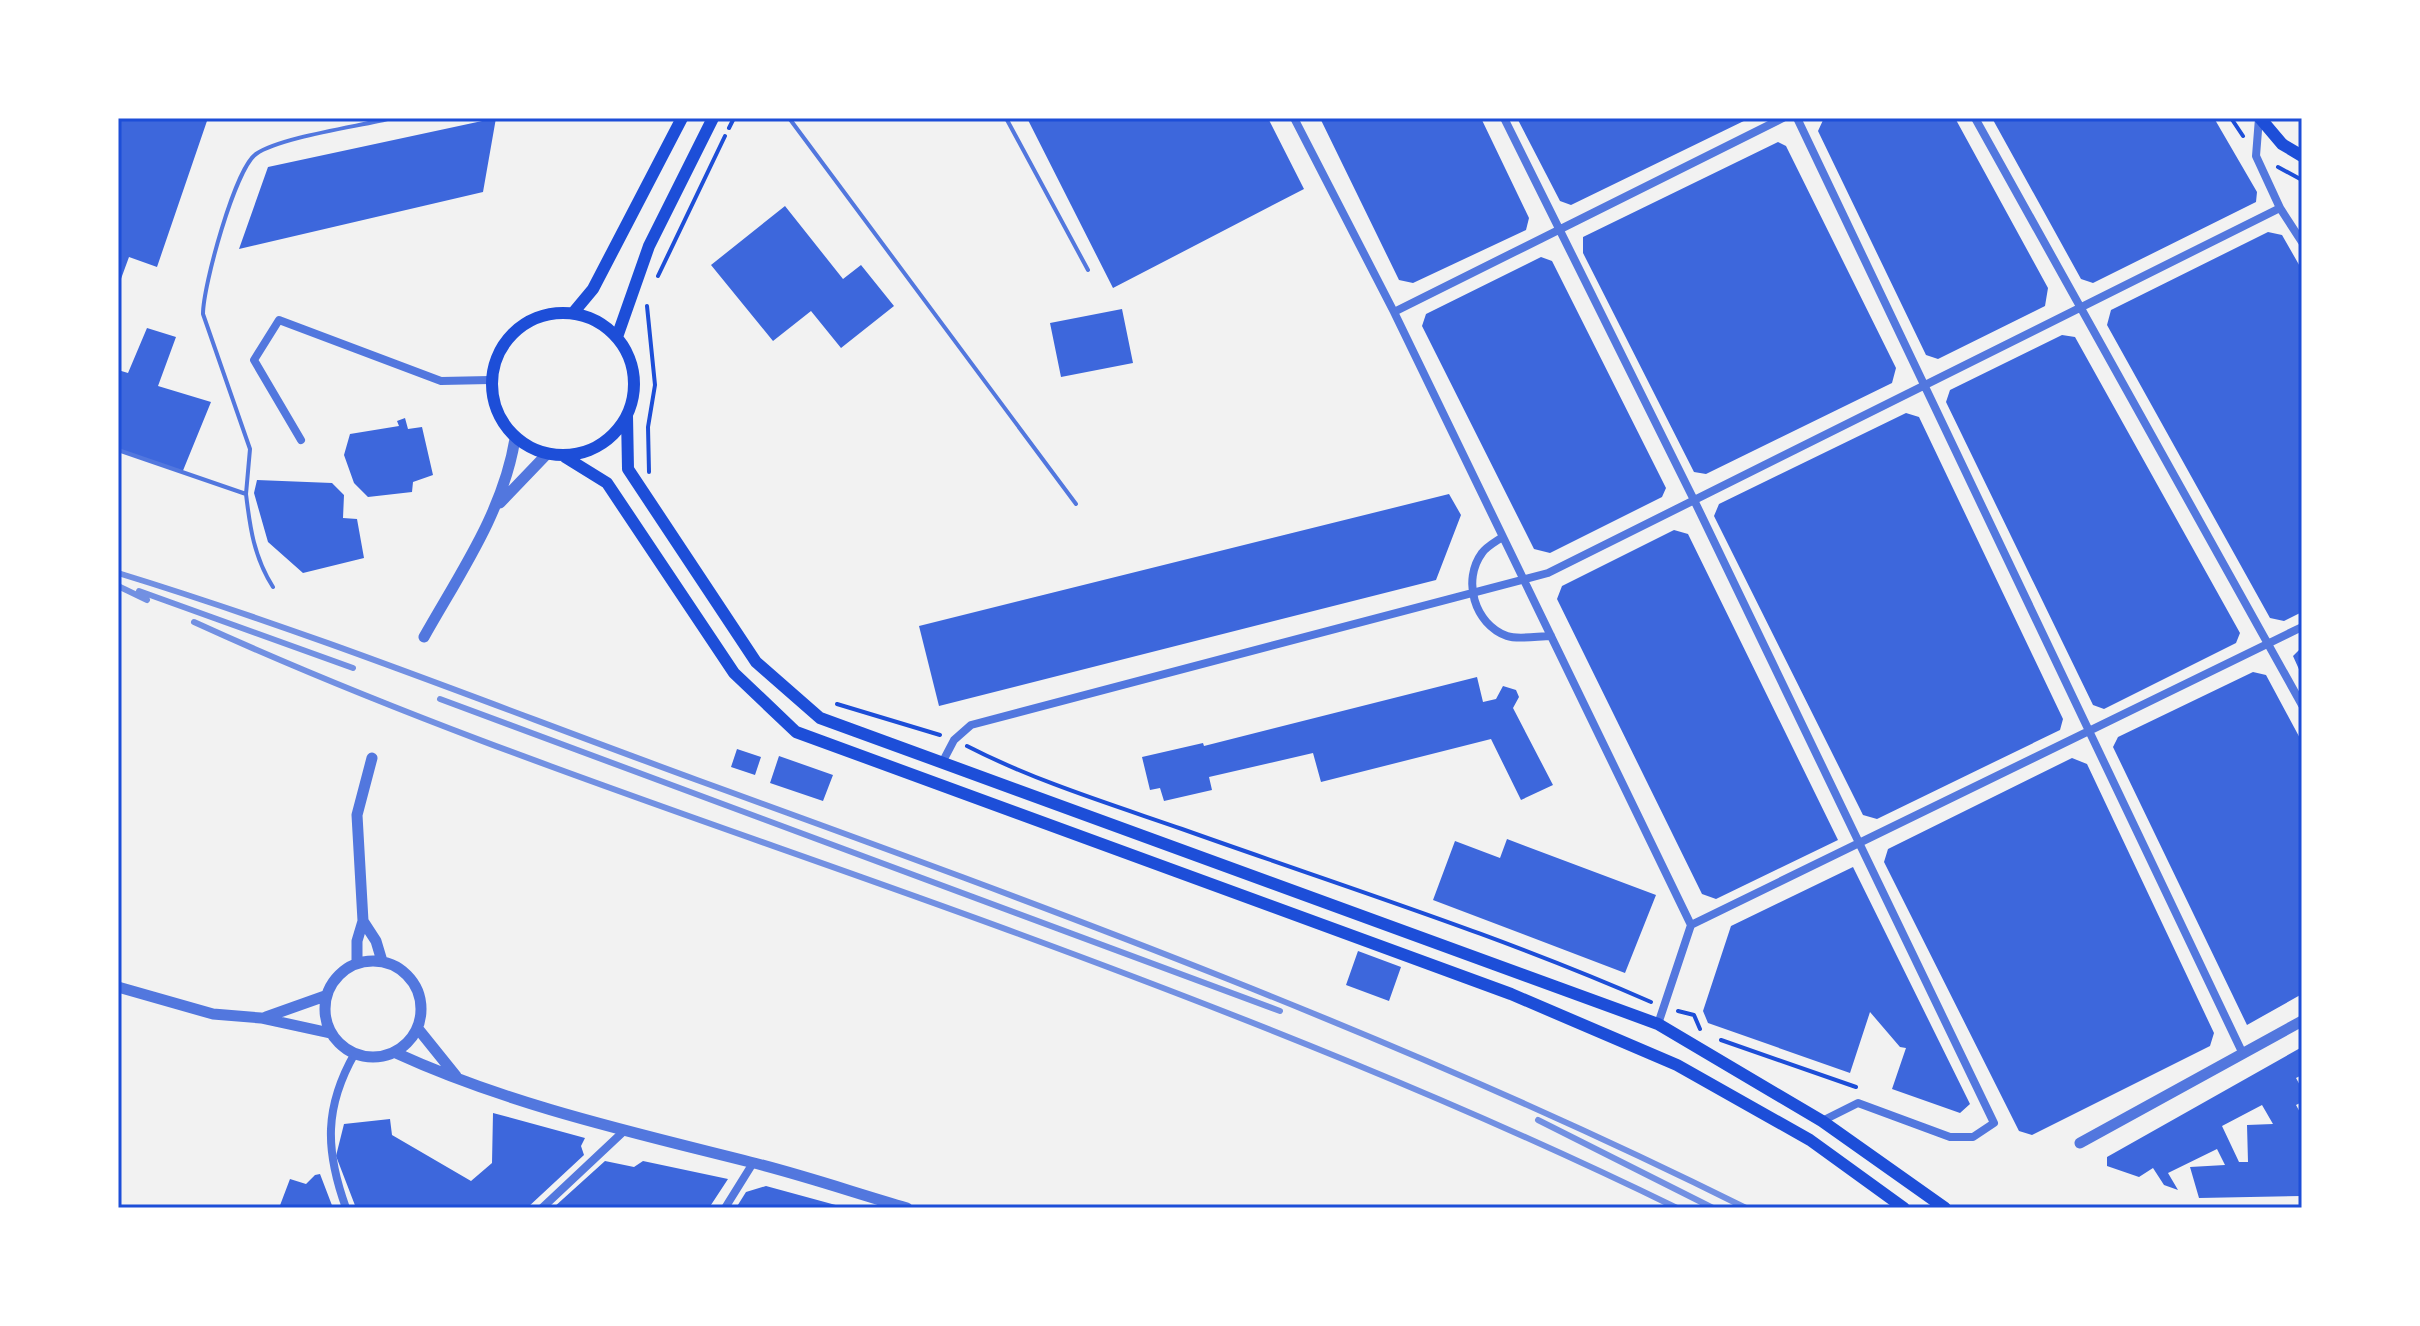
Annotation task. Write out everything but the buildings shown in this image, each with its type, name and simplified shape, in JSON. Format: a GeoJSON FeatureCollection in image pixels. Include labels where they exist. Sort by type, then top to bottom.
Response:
{"type":"FeatureCollection","features":[{"type":"Feature","properties":{"kind":"main road"},"geometry":{"type":"LineString","coordinates":[[573,313],[593,289],[682,118]]}},
{"type":"Feature","properties":{"kind":"main road"},"geometry":{"type":"LineString","coordinates":[[617,337],[649,246],[713,118]]}},
{"type":"Feature","properties":{"kind":"main road"},"geometry":{"type":"LineString","coordinates":[[2260,118],[2282,144],[2302,156]]}},
{"type":"Feature","properties":{"kind":"main road"},"geometry":{"type":"LineString","coordinates":[[627,416],[598,447],[565,457],[546,455],[515,439],[496,413],[490,380],[502,345],[519,327],[551,313],[573,313],[606,327],[617,337],[630,358],[635,385],[627,416],[628,469],[756,662],[820,718],[1658,1024],[1822,1121],[1945,1208]]}},
{"type":"Feature","properties":{"kind":"main road"},"geometry":{"type":"LineString","coordinates":[[565,457],[607,483],[734,673],[796,732],[883,767],[1511,994],[1663,1059],[1810,1140],[1904,1208]]}},
{"type":"Feature","properties":{"kind":"street"},"geometry":{"type":"LineString","coordinates":[[1294,118],[1394,312],[1691,925],[1658,1024]]}},
{"type":"Feature","properties":{"kind":"street"},"geometry":{"type":"LineString","coordinates":[[1504,118],[1694,500],[1994,1123],[1973,1137],[1950,1137],[1858,1103],[1822,1121]]}},
{"type":"Feature","properties":{"kind":"street"},"geometry":{"type":"LineString","coordinates":[[1394,312],[1783,118]]}},
{"type":"Feature","properties":{"kind":"street"},"geometry":{"type":"LineString","coordinates":[[1797,118],[2243,1054]]}},
{"type":"Feature","properties":{"kind":"street"},"geometry":{"type":"LineString","coordinates":[[1975,118],[2302,705]]}},
{"type":"Feature","properties":{"kind":"street"},"geometry":{"type":"LineString","coordinates":[[2260,118],[2256,156],[2280,208],[2302,242]]}},
{"type":"Feature","properties":{"kind":"street"},"geometry":{"type":"LineString","coordinates":[[943,761],[954,740],[971,725],[1548,573],[2280,208]]}},
{"type":"Feature","properties":{"kind":"street"},"geometry":{"type":"LineString","coordinates":[[301,440],[254,360],[279,320],[441,381],[490,380]]}},
{"type":"Feature","properties":{"kind":"street"},"geometry":{"type":"LineString","coordinates":[[424,637],[497,507],[510,469],[515,439]]}},
{"type":"Feature","properties":{"kind":"street"},"geometry":{"type":"LineString","coordinates":[[497,507],[546,455]]}},
{"type":"Feature","properties":{"kind":"street"},"geometry":{"type":"LineString","coordinates":[[1501,538],[1482,551],[1472,575],[1471,595],[1486,620],[1508,636],[1551,636]]}},
{"type":"Feature","properties":{"kind":"street"},"geometry":{"type":"LineString","coordinates":[[1691,925],[2302,627]]}},
{"type":"Feature","properties":{"kind":"street"},"geometry":{"type":"LineString","coordinates":[[357,962],[357,941],[363,921],[357,815],[372,758]]}},
{"type":"Feature","properties":{"kind":"street"},"geometry":{"type":"LineString","coordinates":[[363,921],[376,941],[382,961]]}},
{"type":"Feature","properties":{"kind":"street"},"geometry":{"type":"LineString","coordinates":[[382,961],[401,969],[415,983],[422,1003],[419,1030],[396,1053],[379,1058],[355,1053],[340,1045],[325,1021],[325,996],[340,972],[357,962],[382,961]]}},
{"type":"Feature","properties":{"kind":"street"},"geometry":{"type":"LineString","coordinates":[[118,987],[213,1014],[261,1018],[330,1033]]}},
{"type":"Feature","properties":{"kind":"street"},"geometry":{"type":"LineString","coordinates":[[261,1018],[325,996]]}},
{"type":"Feature","properties":{"kind":"street"},"geometry":{"type":"LineString","coordinates":[[2080,1143],[2302,1021]]}},
{"type":"Feature","properties":{"kind":"street"},"geometry":{"type":"LineString","coordinates":[[419,1030],[456,1076]]}},
{"type":"Feature","properties":{"kind":"street"},"geometry":{"type":"LineString","coordinates":[[346,1208],[331,1168],[330,1141],[338,1083],[355,1053]]}},
{"type":"Feature","properties":{"kind":"street"},"geometry":{"type":"LineString","coordinates":[[396,1053],[440,1073],[624,1131],[753,1163],[907,1208]]}},
{"type":"Feature","properties":{"kind":"street"},"geometry":{"type":"LineString","coordinates":[[542,1208],[624,1131]]}},
{"type":"Feature","properties":{"kind":"street"},"geometry":{"type":"LineString","coordinates":[[725,1208],[753,1163]]}},
{"type":"Feature","properties":{"kind":"lane"},"geometry":{"type":"LineString","coordinates":[[273,587],[260,567],[252,543],[246,494],[250,449],[203,314],[203,297],[210,267],[246,163],[258,152],[392,118]]}},
{"type":"Feature","properties":{"kind":"lane"},"geometry":{"type":"LineString","coordinates":[[789,118],[1076,504]]}},
{"type":"Feature","properties":{"kind":"lane"},"geometry":{"type":"LineString","coordinates":[[1006,118],[1088,270]]}},
{"type":"Feature","properties":{"kind":"lane"},"geometry":{"type":"LineString","coordinates":[[118,450],[246,494]]}},
{"type":"Feature","properties":{"kind":"path"},"geometry":{"type":"LineString","coordinates":[[655,281],[734,118]]}},
{"type":"Feature","properties":{"kind":"path"},"geometry":{"type":"LineString","coordinates":[[647,295],[646,321],[655,385],[648,427],[649,477]]}},
{"type":"Feature","properties":{"kind":"path"},"geometry":{"type":"LineString","coordinates":[[833,703],[954,740],[1021,770],[1579,970],[1664,1007],[1694,1015],[1703,1034]]}},
{"type":"Feature","properties":{"kind":"path"},"geometry":{"type":"LineString","coordinates":[[1717,1039],[1871,1092],[1867,1105]]}},
{"type":"Feature","properties":{"kind":"railway"},"geometry":{"type":"LineString","coordinates":[[118,573],[337,646],[1228,979],[1489,1088],[1746,1208]]}},
{"type":"Feature","properties":{"kind":"railway"},"geometry":{"type":"LineString","coordinates":[[118,586],[147,600]]}},
{"type":"Feature","properties":{"kind":"railway"},"geometry":{"type":"LineString","coordinates":[[139,591],[353,668]]}},
{"type":"Feature","properties":{"kind":"railway"},"geometry":{"type":"LineString","coordinates":[[194,622],[397,708],[603,786],[915,896],[1269,1029],[1434,1097],[1677,1208]]}},
{"type":"Feature","properties":{"kind":"railway"},"geometry":{"type":"LineString","coordinates":[[440,699],[1280,1011]]}},
{"type":"Feature","properties":{"kind":"railway"},"geometry":{"type":"LineString","coordinates":[[1538,1120],[1713,1208]]}}]}
